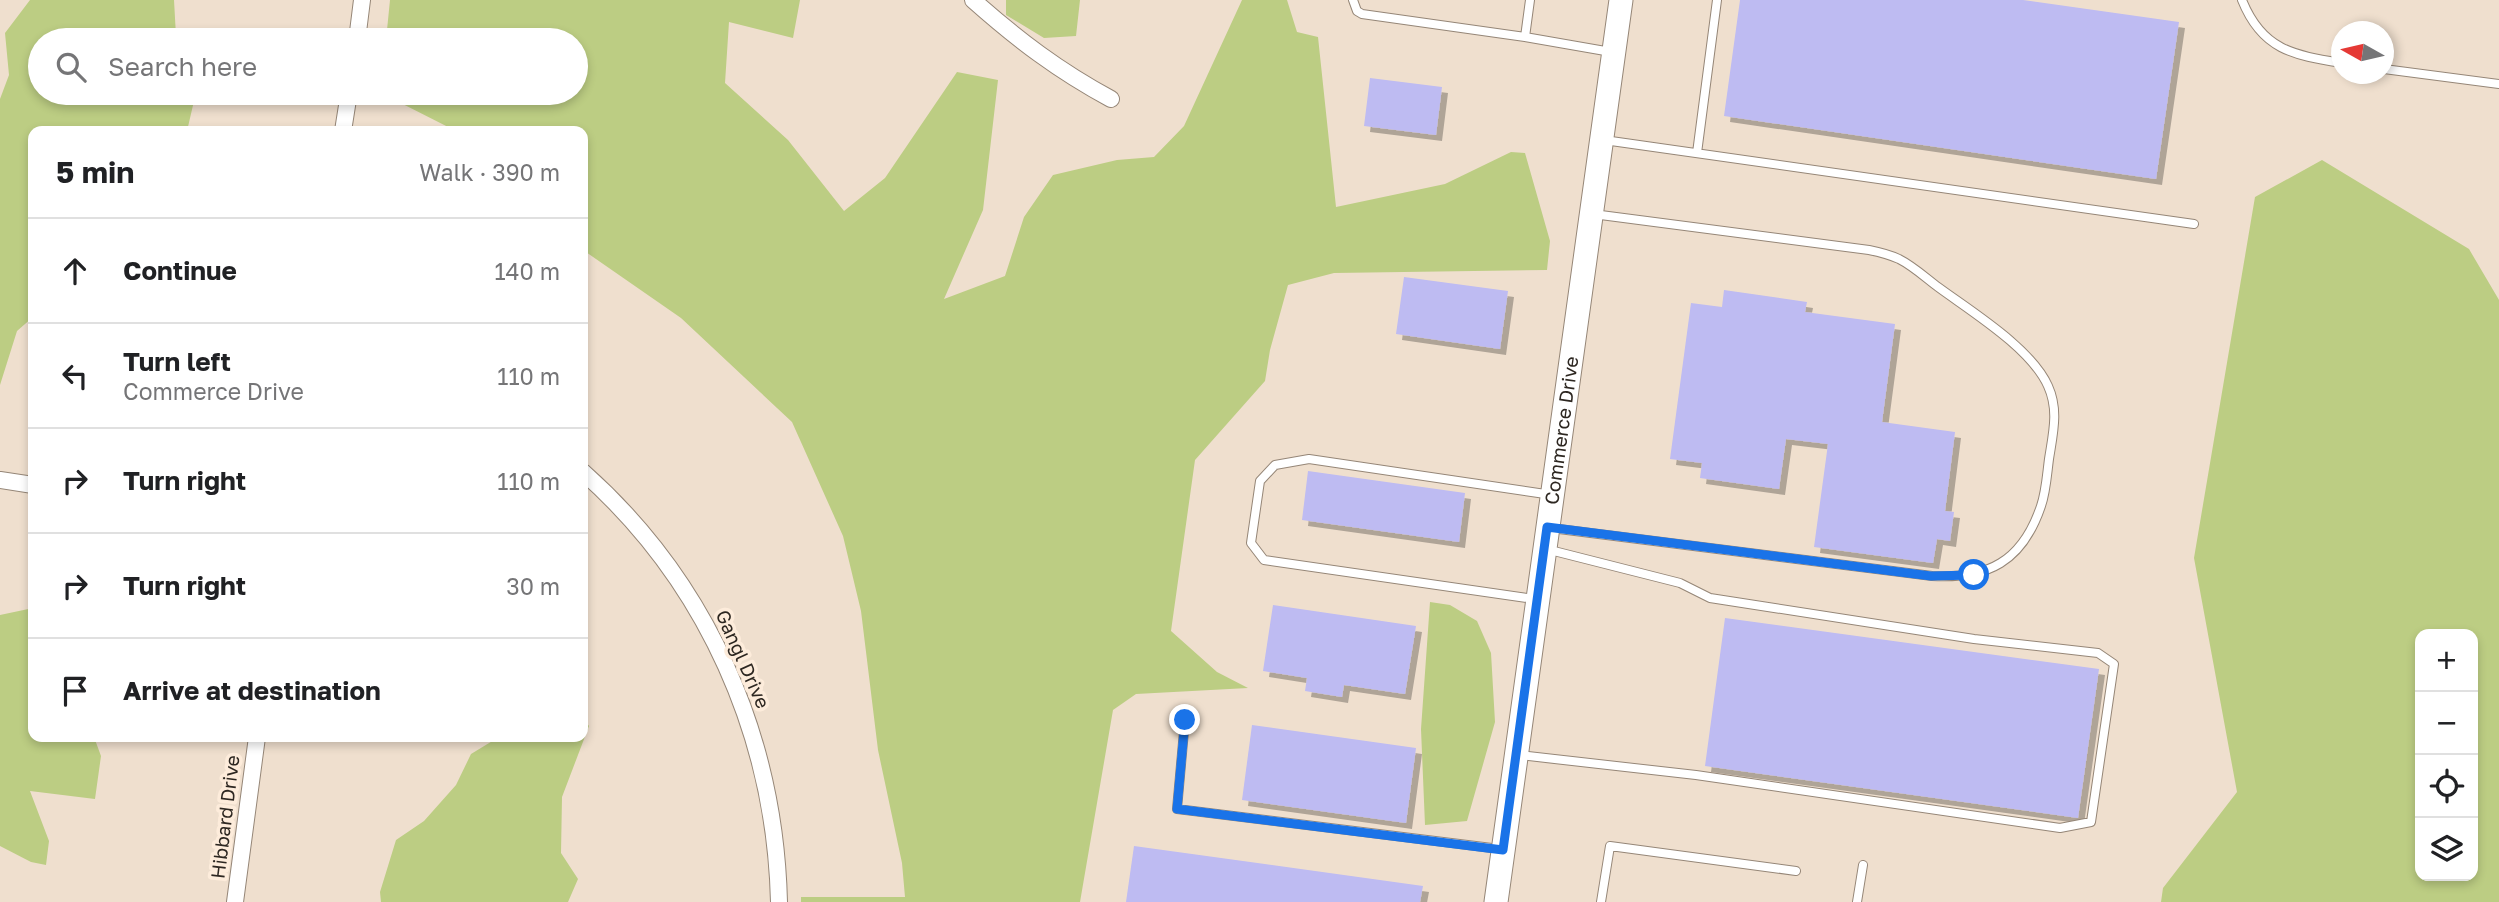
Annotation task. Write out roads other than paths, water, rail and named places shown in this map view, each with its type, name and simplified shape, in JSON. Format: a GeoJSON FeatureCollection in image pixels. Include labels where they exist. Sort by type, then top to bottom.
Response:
{"type":"FeatureCollection","features":[{"type":"Feature","properties":{"kind":"street"},"geometry":{"type":"LineString","coordinates":[[358,28],[362,0]]}},
{"type":"Feature","properties":{"kind":"street"},"geometry":{"type":"LineString","coordinates":[[973,0],[1049,63],[1111,99]]}},
{"type":"Feature","properties":{"kind":"street","name":"Commerce Drive"},"geometry":{"type":"LineString","coordinates":[[1496,902],[1621,0]]}},
{"type":"Feature","properties":{"kind":"street"},"geometry":{"type":"LineString","coordinates":[[344,126],[347,105]]}},
{"type":"Feature","properties":{"kind":"street","name":"Gangl Drive"},"geometry":{"type":"LineString","coordinates":[[588,477],[627,515],[672,570],[721,654],[744,712],[767,792],[776,843],[779,902]]}},
{"type":"Feature","properties":{"kind":"street"},"geometry":{"type":"LineString","coordinates":[[0,480],[28,484]]}},
{"type":"Feature","properties":{"kind":"street","name":"Hibbard Drive"},"geometry":{"type":"LineString","coordinates":[[235,902],[256,742]]}},
{"type":"Feature","properties":{"kind":"lane"},"geometry":{"type":"LineString","coordinates":[[1353,0],[1357,11],[1362,14],[1614,52]]}},
{"type":"Feature","properties":{"kind":"lane"},"geometry":{"type":"LineString","coordinates":[[1525,37],[1530,0]]}},
{"type":"Feature","properties":{"kind":"lane"},"geometry":{"type":"LineString","coordinates":[[1697,153],[1717,0]]}},
{"type":"Feature","properties":{"kind":"lane"},"geometry":{"type":"LineString","coordinates":[[2242,0],[2260,34],[2281,48],[2331,61]]}},
{"type":"Feature","properties":{"kind":"lane"},"geometry":{"type":"LineString","coordinates":[[2394,70],[2499,85]]}},
{"type":"Feature","properties":{"kind":"lane"},"geometry":{"type":"LineString","coordinates":[[1601,140],[2194,224]]}},
{"type":"Feature","properties":{"kind":"lane"},"geometry":{"type":"LineString","coordinates":[[1546,538],[1931,576],[1964,577],[1981,574],[2006,561],[2032,527],[2042,505],[2055,421],[2055,406],[2042,375],[2009,339],[1900,259],[1869,250],[1591,213]]}},
{"type":"Feature","properties":{"kind":"lane"},"geometry":{"type":"LineString","coordinates":[[1537,599],[1264,560],[1251,543],[1260,481],[1275,465],[1309,459],[1552,495]]}},
{"type":"Feature","properties":{"kind":"lane"},"geometry":{"type":"LineString","coordinates":[[1516,755],[1696,775],[2060,828],[2091,822],[2114,664],[2098,653],[1974,639],[1710,598],[1680,583],[1546,538]]}},
{"type":"Feature","properties":{"kind":"lane"},"geometry":{"type":"LineString","coordinates":[[1185,720],[1177,809],[1503,850]]}},
{"type":"Feature","properties":{"kind":"lane"},"geometry":{"type":"LineString","coordinates":[[1601,902],[1610,846],[1796,871]]}},
{"type":"Feature","properties":{"kind":"lane"},"geometry":{"type":"LineString","coordinates":[[1857,902],[1863,865]]}}]}
